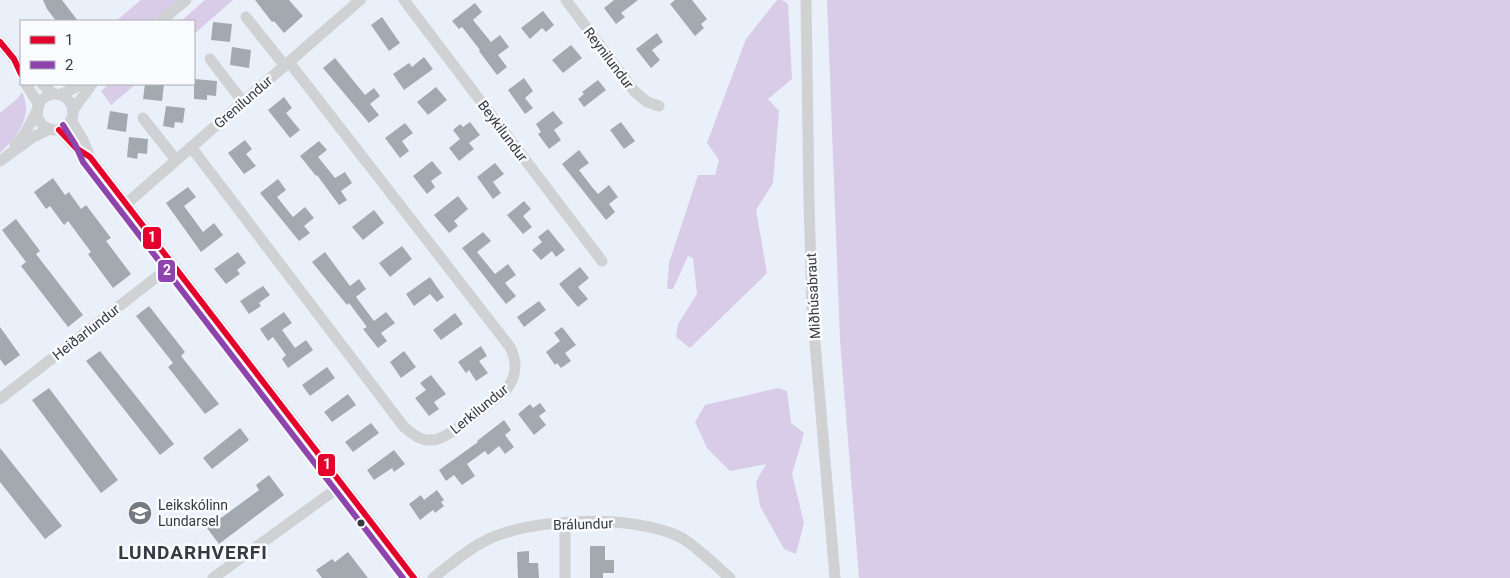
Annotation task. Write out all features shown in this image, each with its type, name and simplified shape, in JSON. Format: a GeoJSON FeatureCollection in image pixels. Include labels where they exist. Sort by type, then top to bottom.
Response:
{"type":"FeatureCollection","features":[{"type":"Feature","properties":{"kind":"street"},"geometry":{"type":"LineString","coordinates":[[162,20],[186,0]]}},
{"type":"Feature","properties":{"kind":"street","name":"Grenilundur"},"geometry":{"type":"LineString","coordinates":[[126,204],[360,0]]}},
{"type":"Feature","properties":{"kind":"street","name":"Beykilundur"},"geometry":{"type":"LineString","coordinates":[[404,0],[602,261]]}},
{"type":"Feature","properties":{"kind":"street","name":"Reynilundur"},"geometry":{"type":"LineString","coordinates":[[566,0],[634,91],[646,102],[660,106]]}},
{"type":"Feature","properties":{"kind":"street","name":"Miðhúsabraut"},"geometry":{"type":"LineString","coordinates":[[808,0],[808,201],[812,307],[835,578]]}},
{"type":"Feature","properties":{"kind":"street","name":"Lerkilundur"},"geometry":{"type":"LineString","coordinates":[[191,147],[404,427],[416,437],[430,441],[450,434],[506,390],[513,381],[515,373],[514,353],[510,347],[287,64],[246,17]]}},
{"type":"Feature","properties":{"kind":"street"},"geometry":{"type":"LineString","coordinates":[[0,42],[18,62]]}},
{"type":"Feature","properties":{"kind":"street"},"geometry":{"type":"LineString","coordinates":[[210,59],[243,102]]}},
{"type":"Feature","properties":{"kind":"street"},"geometry":{"type":"LineString","coordinates":[[27,85],[38,107],[39,119],[42,124],[54,130],[90,157]]}},
{"type":"Feature","properties":{"kind":"street"},"geometry":{"type":"LineString","coordinates":[[43,85],[69,101],[72,115],[90,157],[414,578]]}},
{"type":"Feature","properties":{"kind":"street"},"geometry":{"type":"LineString","coordinates":[[4,158],[24,135],[38,107],[45,98],[80,85]]}},
{"type":"Feature","properties":{"kind":"street"},"geometry":{"type":"LineString","coordinates":[[4,158],[33,137],[68,125],[72,115],[91,85]]}},
{"type":"Feature","properties":{"kind":"street"},"geometry":{"type":"LineString","coordinates":[[143,118],[176,160]]}},
{"type":"Feature","properties":{"kind":"street","name":"Heiðarlundur"},"geometry":{"type":"LineString","coordinates":[[0,399],[172,265]]}},
{"type":"Feature","properties":{"kind":"street"},"geometry":{"type":"LineString","coordinates":[[214,578],[342,485]]}},
{"type":"Feature","properties":{"kind":"street","name":"Brálundur"},"geometry":{"type":"LineString","coordinates":[[434,578],[482,542],[510,530],[565,523],[626,522],[668,532],[682,538],[730,578]]}},
{"type":"Feature","properties":{"kind":"street"},"geometry":{"type":"LineString","coordinates":[[565,523],[565,578]]}},
{"type":"Feature","properties":{"kind":"shaded area"},"geometry":{"type":"Polygon","coordinates":[[[141,0],[178,0],[154,20],[117,20],[141,0]]]}},
{"type":"Feature","properties":{"kind":"shaded area"},"geometry":{"type":"Polygon","coordinates":[[[205,0],[233,0],[195,33],[195,20],[182,20],[205,0]]]}},
{"type":"Feature","properties":{"kind":"shaded area"},"geometry":{"type":"Polygon","coordinates":[[[777,0],[782,0],[788,4],[792,79],[768,99],[779,111],[773,183],[756,210],[767,273],[690,348],[676,337],[678,324],[697,294],[693,258],[688,256],[673,289],[667,289],[669,263],[698,175],[715,175],[719,160],[707,143],[746,39],[777,0]]]}},
{"type":"Feature","properties":{"kind":"shaded area"},"geometry":{"type":"Polygon","coordinates":[[[827,0],[1510,0],[1510,578],[859,578],[840,340],[827,0]]]}},
{"type":"Feature","properties":{"kind":"shaded area"},"geometry":{"type":"Polygon","coordinates":[[[108,85],[135,85],[111,105],[101,91],[108,85]]]}},
{"type":"Feature","properties":{"kind":"shaded area"},"geometry":{"type":"Polygon","coordinates":[[[22,92],[26,109],[25,118],[18,133],[0,153],[0,113],[18,98],[22,92]]]}},
{"type":"Feature","properties":{"kind":"shaded area"},"geometry":{"type":"Polygon","coordinates":[[[778,388],[787,391],[791,423],[804,433],[792,474],[804,523],[796,554],[784,549],[760,506],[756,482],[766,464],[730,471],[707,448],[695,422],[705,405],[778,388]]]}},
{"type":"Feature","properties":{"kind":"building"},"geometry":{"type":"Polygon","coordinates":[[[43,0],[62,0],[77,20],[55,20],[43,0]]]}},
{"type":"Feature","properties":{"kind":"building"},"geometry":{"type":"Polygon","coordinates":[[[255,0],[289,0],[303,16],[284,33],[274,21],[272,22],[255,0]]]}},
{"type":"Feature","properties":{"kind":"building"},"geometry":{"type":"Polygon","coordinates":[[[614,0],[638,0],[621,13],[625,17],[616,24],[604,8],[614,0]]]}},
{"type":"Feature","properties":{"kind":"building"},"geometry":{"type":"Polygon","coordinates":[[[675,0],[692,0],[707,19],[701,24],[704,28],[695,36],[670,4],[675,0]]]}},
{"type":"Feature","properties":{"kind":"building"},"geometry":{"type":"Polygon","coordinates":[[[475,3],[482,12],[473,20],[491,42],[500,35],[509,47],[498,55],[507,67],[497,75],[462,27],[459,29],[452,21],[475,3]]]}},
{"type":"Feature","properties":{"kind":"building"},"geometry":{"type":"Polygon","coordinates":[[[543,11],[554,25],[546,32],[542,28],[530,39],[521,28],[543,11]]]}},
{"type":"Feature","properties":{"kind":"building"},"geometry":{"type":"Polygon","coordinates":[[[382,17],[400,43],[389,51],[371,25],[382,17]]]}},
{"type":"Feature","properties":{"kind":"building"},"geometry":{"type":"Polygon","coordinates":[[[213,22],[232,24],[230,42],[211,40],[213,22]]]}},
{"type":"Feature","properties":{"kind":"building"},"geometry":{"type":"Polygon","coordinates":[[[657,33],[663,42],[652,50],[660,60],[651,68],[636,49],[657,33]]]}},
{"type":"Feature","properties":{"kind":"building"},"geometry":{"type":"Polygon","coordinates":[[[571,45],[582,58],[563,73],[552,60],[571,45]]]}},
{"type":"Feature","properties":{"kind":"building"},"geometry":{"type":"Polygon","coordinates":[[[232,47],[251,50],[249,68],[230,65],[232,47]]]}},
{"type":"Feature","properties":{"kind":"building"},"geometry":{"type":"Polygon","coordinates":[[[424,57],[433,69],[404,90],[393,74],[409,63],[412,67],[424,57]]]}},
{"type":"Feature","properties":{"kind":"building"},"geometry":{"type":"Polygon","coordinates":[[[335,58],[365,95],[374,88],[380,96],[370,104],[379,115],[369,123],[323,68],[335,58]]]}},
{"type":"Feature","properties":{"kind":"building"},"geometry":{"type":"Polygon","coordinates":[[[524,78],[533,91],[525,98],[533,108],[525,114],[508,90],[524,78]]]}},
{"type":"Feature","properties":{"kind":"building"},"geometry":{"type":"Polygon","coordinates":[[[195,79],[217,81],[216,96],[207,95],[207,100],[194,99],[195,79]]]}},
{"type":"Feature","properties":{"kind":"building"},"geometry":{"type":"Polygon","coordinates":[[[598,80],[606,90],[584,107],[578,99],[584,94],[582,92],[598,80]]]}},
{"type":"Feature","properties":{"kind":"building"},"geometry":{"type":"Polygon","coordinates":[[[145,85],[164,85],[162,101],[143,99],[145,85]]]}},
{"type":"Feature","properties":{"kind":"building"},"geometry":{"type":"Polygon","coordinates":[[[436,87],[447,100],[428,115],[417,102],[436,87]]]}},
{"type":"Feature","properties":{"kind":"building"},"geometry":{"type":"Polygon","coordinates":[[[284,97],[292,108],[286,113],[300,130],[290,138],[268,110],[284,97]]]}},
{"type":"Feature","properties":{"kind":"building"},"geometry":{"type":"Polygon","coordinates":[[[166,106],[185,108],[183,123],[175,122],[174,128],[163,126],[166,106]]]}},
{"type":"Feature","properties":{"kind":"building"},"geometry":{"type":"Polygon","coordinates":[[[110,111],[128,114],[126,132],[107,129],[110,111]]]}},
{"type":"Feature","properties":{"kind":"building"},"geometry":{"type":"Polygon","coordinates":[[[553,111],[563,123],[554,130],[561,140],[549,149],[538,134],[541,132],[536,124],[553,111]]]}},
{"type":"Feature","properties":{"kind":"building"},"geometry":{"type":"Polygon","coordinates":[[[470,122],[480,135],[469,143],[474,149],[459,161],[449,148],[460,139],[453,130],[460,124],[463,127],[470,122]]]}},
{"type":"Feature","properties":{"kind":"building"},"geometry":{"type":"Polygon","coordinates":[[[621,122],[635,141],[624,149],[610,130],[621,122]]]}},
{"type":"Feature","properties":{"kind":"building"},"geometry":{"type":"Polygon","coordinates":[[[405,123],[413,133],[402,141],[409,151],[400,158],[385,138],[405,123]]]}},
{"type":"Feature","properties":{"kind":"building"},"geometry":{"type":"Polygon","coordinates":[[[129,137],[148,139],[147,154],[138,153],[137,159],[127,157],[129,137]]]}},
{"type":"Feature","properties":{"kind":"building"},"geometry":{"type":"Polygon","coordinates":[[[245,140],[252,149],[246,154],[256,166],[244,174],[228,153],[245,140]]]}},
{"type":"Feature","properties":{"kind":"building"},"geometry":{"type":"Polygon","coordinates":[[[319,141],[327,150],[318,157],[335,178],[345,172],[352,183],[341,191],[347,200],[339,205],[300,156],[319,141]]]}},
{"type":"Feature","properties":{"kind":"building"},"geometry":{"type":"Polygon","coordinates":[[[579,150],[589,163],[579,170],[592,187],[598,194],[609,185],[618,197],[609,204],[615,212],[606,220],[562,164],[579,150]]]}},
{"type":"Feature","properties":{"kind":"building"},"geometry":{"type":"Polygon","coordinates":[[[432,161],[442,173],[431,181],[435,187],[427,194],[413,176],[432,161]]]}},
{"type":"Feature","properties":{"kind":"building"},"geometry":{"type":"Polygon","coordinates":[[[495,163],[504,174],[493,182],[501,193],[493,199],[477,177],[495,163]]]}},
{"type":"Feature","properties":{"kind":"building"},"geometry":{"type":"Polygon","coordinates":[[[53,178],[65,195],[69,192],[81,209],[86,205],[111,238],[106,241],[131,274],[113,288],[88,254],[91,252],[68,221],[64,225],[50,206],[46,209],[34,192],[53,178]]]}},
{"type":"Feature","properties":{"kind":"building"},"geometry":{"type":"Polygon","coordinates":[[[278,179],[286,190],[277,197],[293,217],[305,207],[314,218],[304,226],[310,233],[299,241],[260,193],[278,179]]]}},
{"type":"Feature","properties":{"kind":"building"},"geometry":{"type":"Polygon","coordinates":[[[188,187],[196,197],[184,206],[203,232],[214,223],[223,235],[201,252],[166,203],[188,187]]]}},
{"type":"Feature","properties":{"kind":"building"},"geometry":{"type":"Polygon","coordinates":[[[458,196],[468,209],[454,221],[458,226],[449,233],[434,215],[458,196]]]}},
{"type":"Feature","properties":{"kind":"building"},"geometry":{"type":"Polygon","coordinates":[[[524,201],[531,209],[523,216],[532,227],[523,234],[507,215],[524,201]]]}},
{"type":"Feature","properties":{"kind":"building"},"geometry":{"type":"Polygon","coordinates":[[[374,210],[384,223],[363,240],[352,227],[374,210]]]}},
{"type":"Feature","properties":{"kind":"building"},"geometry":{"type":"Polygon","coordinates":[[[16,219],[40,251],[36,254],[83,315],[68,327],[21,266],[26,262],[2,230],[16,219]]]}},
{"type":"Feature","properties":{"kind":"building"},"geometry":{"type":"Polygon","coordinates":[[[548,229],[565,250],[556,257],[552,251],[541,260],[532,250],[542,242],[538,237],[548,229]]]}},
{"type":"Feature","properties":{"kind":"building"},"geometry":{"type":"Polygon","coordinates":[[[483,232],[491,241],[477,252],[495,274],[508,264],[516,275],[505,283],[516,296],[506,304],[462,248],[483,232]]]}},
{"type":"Feature","properties":{"kind":"building"},"geometry":{"type":"Polygon","coordinates":[[[402,246],[412,259],[390,277],[379,263],[402,246]]]}},
{"type":"Feature","properties":{"kind":"building"},"geometry":{"type":"Polygon","coordinates":[[[238,252],[246,263],[237,270],[240,274],[226,284],[214,269],[238,252]]]}},
{"type":"Feature","properties":{"kind":"building"},"geometry":{"type":"Polygon","coordinates":[[[325,252],[350,286],[359,279],[366,289],[356,297],[374,321],[386,312],[395,323],[381,333],[387,341],[378,348],[363,329],[367,327],[349,303],[347,305],[312,262],[325,252]]]}},
{"type":"Feature","properties":{"kind":"building"},"geometry":{"type":"Polygon","coordinates":[[[580,267],[589,278],[578,287],[588,299],[578,307],[559,284],[580,267]]]}},
{"type":"Feature","properties":{"kind":"building"},"geometry":{"type":"Polygon","coordinates":[[[430,277],[444,297],[437,302],[430,294],[414,306],[406,294],[430,277]]]}},
{"type":"Feature","properties":{"kind":"building"},"geometry":{"type":"Polygon","coordinates":[[[263,286],[270,295],[259,303],[261,306],[249,314],[240,301],[263,286]]]}},
{"type":"Feature","properties":{"kind":"building"},"geometry":{"type":"Polygon","coordinates":[[[539,301],[546,310],[524,327],[517,317],[539,301]]]}},
{"type":"Feature","properties":{"kind":"building"},"geometry":{"type":"Polygon","coordinates":[[[149,306],[185,352],[181,356],[219,404],[205,414],[168,367],[173,363],[136,316],[149,306]]]}},
{"type":"Feature","properties":{"kind":"building"},"geometry":{"type":"Polygon","coordinates":[[[284,312],[292,323],[282,330],[295,348],[306,340],[313,350],[288,368],[282,359],[286,355],[273,337],[268,341],[260,329],[284,312]]]}},
{"type":"Feature","properties":{"kind":"building"},"geometry":{"type":"Polygon","coordinates":[[[455,313],[463,324],[441,340],[433,330],[455,313]]]}},
{"type":"Feature","properties":{"kind":"building"},"geometry":{"type":"Polygon","coordinates":[[[0,327],[20,355],[5,366],[0,359],[0,327]]]}},
{"type":"Feature","properties":{"kind":"building"},"geometry":{"type":"Polygon","coordinates":[[[562,327],[576,345],[565,353],[571,361],[561,368],[557,363],[555,365],[546,352],[560,341],[554,333],[562,327]]]}},
{"type":"Feature","properties":{"kind":"building"},"geometry":{"type":"Polygon","coordinates":[[[481,346],[487,356],[479,361],[488,373],[476,381],[469,370],[466,373],[458,362],[481,346]]]}},
{"type":"Feature","properties":{"kind":"building"},"geometry":{"type":"Polygon","coordinates":[[[100,351],[174,444],[160,455],[86,361],[100,351]]]}},
{"type":"Feature","properties":{"kind":"building"},"geometry":{"type":"Polygon","coordinates":[[[404,351],[416,367],[401,378],[390,362],[404,351]]]}},
{"type":"Feature","properties":{"kind":"building"},"geometry":{"type":"Polygon","coordinates":[[[327,367],[335,378],[310,396],[302,385],[327,367]]]}},
{"type":"Feature","properties":{"kind":"building"},"geometry":{"type":"Polygon","coordinates":[[[431,375],[446,394],[434,402],[439,409],[429,416],[415,398],[426,390],[420,383],[431,375]]]}},
{"type":"Feature","properties":{"kind":"building"},"geometry":{"type":"Polygon","coordinates":[[[49,388],[118,480],[101,493],[32,400],[49,388]]]}},
{"type":"Feature","properties":{"kind":"building"},"geometry":{"type":"Polygon","coordinates":[[[348,394],[356,405],[332,422],[324,412],[348,394]]]}},
{"type":"Feature","properties":{"kind":"building"},"geometry":{"type":"Polygon","coordinates":[[[540,403],[546,411],[539,416],[546,425],[534,435],[518,414],[530,404],[533,408],[540,403]]]}},
{"type":"Feature","properties":{"kind":"building"},"geometry":{"type":"Polygon","coordinates":[[[504,420],[511,430],[505,435],[514,447],[505,454],[499,446],[488,455],[485,451],[467,464],[475,476],[462,485],[454,475],[446,481],[439,470],[478,442],[504,420]]]}},
{"type":"Feature","properties":{"kind":"building"},"geometry":{"type":"Polygon","coordinates":[[[371,423],[379,433],[353,452],[345,442],[371,423]]]}},
{"type":"Feature","properties":{"kind":"building"},"geometry":{"type":"Polygon","coordinates":[[[240,428],[249,440],[212,469],[203,458],[240,428]]]}},
{"type":"Feature","properties":{"kind":"building"},"geometry":{"type":"Polygon","coordinates":[[[0,448],[62,526],[45,539],[0,482],[0,448]]]}},
{"type":"Feature","properties":{"kind":"building"},"geometry":{"type":"Polygon","coordinates":[[[394,450],[405,464],[394,472],[392,468],[374,480],[367,470],[394,450]]]}},
{"type":"Feature","properties":{"kind":"building"},"geometry":{"type":"Polygon","coordinates":[[[269,475],[284,495],[219,544],[204,524],[218,514],[221,518],[259,490],[256,485],[269,475]]]}},
{"type":"Feature","properties":{"kind":"building"},"geometry":{"type":"Polygon","coordinates":[[[437,490],[444,500],[441,502],[444,506],[435,513],[433,510],[420,520],[409,504],[421,495],[424,500],[437,490]]]}},
{"type":"Feature","properties":{"kind":"building"},"geometry":{"type":"Polygon","coordinates":[[[590,546],[605,546],[605,560],[614,560],[614,573],[603,573],[603,578],[590,578],[590,546]]]}},
{"type":"Feature","properties":{"kind":"building"},"geometry":{"type":"Polygon","coordinates":[[[529,551],[529,563],[538,563],[539,578],[518,578],[517,552],[529,551]]]}},
{"type":"Feature","properties":{"kind":"building"},"geometry":{"type":"Polygon","coordinates":[[[348,552],[368,578],[322,578],[316,570],[332,559],[335,562],[348,552]]]}},
{"type":"Feature","properties":{"kind":"transit line","name":"1"},"geometry":{"type":"LineString","coordinates":[[0,42],[14,59],[20,72]]}},
{"type":"Feature","properties":{"kind":"transit line","name":"2"},"geometry":{"type":"LineString","coordinates":[[63,125],[75,144],[83,162],[403,578]]}},
{"type":"Feature","properties":{"kind":"transit line","name":"1"},"geometry":{"type":"LineString","coordinates":[[59,130],[76,148],[90,157],[414,578]]}},
{"type":"Feature","properties":{"kind":"place","name":"Leikskólinn Lundarsel"},"geometry":{"type":"Point","coordinates":[140,513]}},
{"type":"Feature","properties":{"kind":"district","name":"LUNDARHVERFI"},"geometry":{"type":"Point","coordinates":[193,552]}}]}
